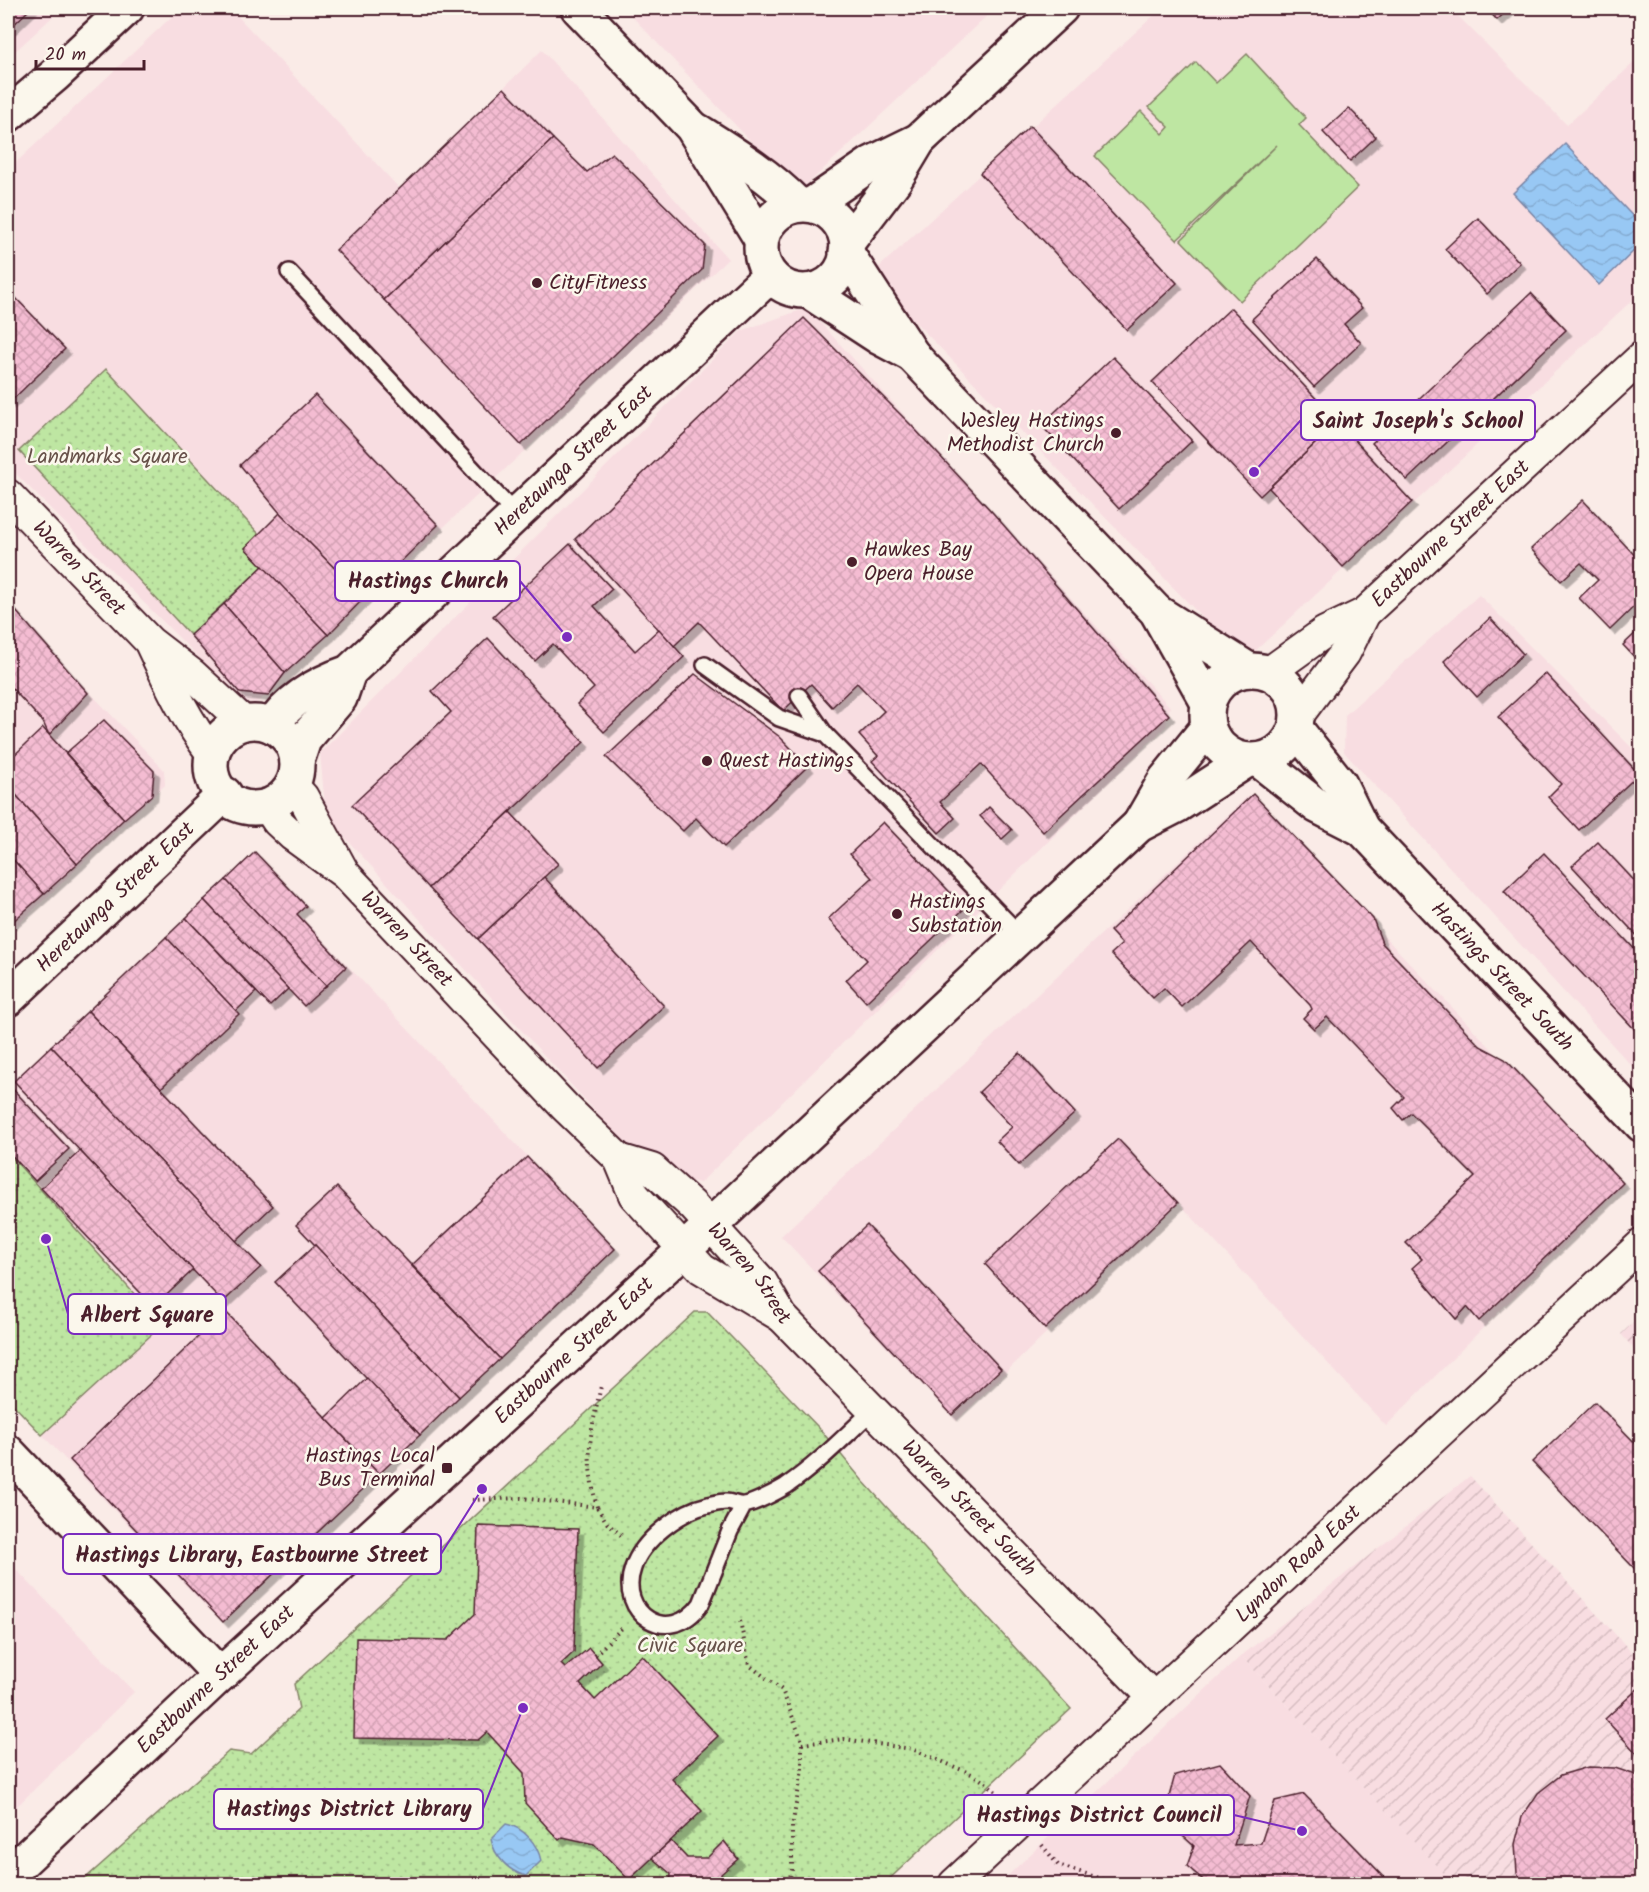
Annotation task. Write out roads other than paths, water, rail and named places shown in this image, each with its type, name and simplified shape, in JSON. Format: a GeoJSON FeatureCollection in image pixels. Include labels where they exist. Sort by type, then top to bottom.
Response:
{"type":"FeatureCollection","features":[{"type":"Feature","properties":{"kind":"main road"},"geometry":{"type":"LineString","coordinates":[[8,115],[127,8]]}},
{"type":"Feature","properties":{"kind":"main road"},"geometry":{"type":"LineString","coordinates":[[578,8],[692,127],[761,239]]}},
{"type":"Feature","properties":{"kind":"main road"},"geometry":{"type":"LineString","coordinates":[[919,140],[872,163],[805,205],[786,208],[774,217],[766,226],[761,239],[760,253],[772,277],[795,291],[808,291],[836,278],[847,247],[895,180],[919,140],[1061,8]]}},
{"type":"Feature","properties":{"kind":"main road"},"geometry":{"type":"LineString","coordinates":[[692,127],[805,205],[833,216],[842,227],[847,247],[914,357],[1156,611],[1289,689],[1296,706],[1296,723],[1288,744],[1275,754],[1253,761],[1230,755],[1216,743],[1208,715],[1156,611]]}},
{"type":"Feature","properties":{"kind":"main road","name":"Heretaunga Street East"},"geometry":{"type":"LineString","coordinates":[[259,724],[316,687],[349,672],[514,513],[759,286],[772,277]]}},
{"type":"Feature","properties":{"kind":"main road"},"geometry":{"type":"LineString","coordinates":[[808,291],[880,338],[914,357]]}},
{"type":"Feature","properties":{"kind":"main road","name":"Heretaunga Street East"},"geometry":{"type":"LineString","coordinates":[[294,773],[304,740],[340,698],[349,672]]}},
{"type":"Feature","properties":{"kind":"main road"},"geometry":{"type":"LineString","coordinates":[[1208,715],[1213,693],[1228,677],[1259,672]]}},
{"type":"Feature","properties":{"kind":"main road","name":"Eastbourne Street East"},"geometry":{"type":"LineString","coordinates":[[1139,825],[1165,780],[1208,715]]}},
{"type":"Feature","properties":{"kind":"main road","name":"Hastings Street South"},"geometry":{"type":"LineString","coordinates":[[1296,723],[1340,784],[1362,829],[1641,1125]]}},
{"type":"Feature","properties":{"kind":"main road"},"geometry":{"type":"LineString","coordinates":[[259,724],[285,735],[293,747],[294,773],[282,798],[267,806],[255,808],[238,804],[213,780],[212,754],[219,739],[231,728],[259,724]]}},
{"type":"Feature","properties":{"kind":"main road","name":"Eastbourne Street East"},"geometry":{"type":"LineString","coordinates":[[8,1875],[220,1675],[711,1225],[1139,825],[1253,761]]}},
{"type":"Feature","properties":{"kind":"main road","name":"Hastings Street South"},"geometry":{"type":"LineString","coordinates":[[1253,761],[1317,806],[1362,829]]}},
{"type":"Feature","properties":{"kind":"main road","name":"Heretaunga Street East"},"geometry":{"type":"LineString","coordinates":[[8,999],[225,794]]}},
{"type":"Feature","properties":{"kind":"main road"},"geometry":{"type":"LineString","coordinates":[[8,1452],[220,1675]]}},
{"type":"Feature","properties":{"kind":"street","name":"Eastbourne Street East"},"geometry":{"type":"LineString","coordinates":[[1259,672],[1325,632],[1365,613],[1641,357]]}},
{"type":"Feature","properties":{"kind":"street","name":"Warren Street"},"geometry":{"type":"LineString","coordinates":[[8,495],[150,642],[259,724]]}},
{"type":"Feature","properties":{"kind":"street","name":"Eastbourne Street East"},"geometry":{"type":"LineString","coordinates":[[1296,723],[1345,653],[1365,613]]}},
{"type":"Feature","properties":{"kind":"street","name":"Warren Street"},"geometry":{"type":"LineString","coordinates":[[150,642],[175,696],[196,733],[212,754]]}},
{"type":"Feature","properties":{"kind":"street","name":"Warren Street"},"geometry":{"type":"LineString","coordinates":[[294,773],[303,797],[345,874]]}},
{"type":"Feature","properties":{"kind":"street","name":"Warren Street"},"geometry":{"type":"LineString","coordinates":[[267,806],[277,821],[292,836],[345,874],[565,1107],[619,1158],[634,1195],[702,1269],[782,1317]]}},
{"type":"Feature","properties":{"kind":"street","name":"Warren Street"},"geometry":{"type":"LineString","coordinates":[[619,1158],[652,1169],[711,1225],[762,1282],[782,1317]]}},
{"type":"Feature","properties":{"kind":"street","name":"Lyndon Road East"},"geometry":{"type":"LineString","coordinates":[[954,1884],[1641,1244]]}},
{"type":"Feature","properties":{"kind":"street","name":"Warren Street South"},"geometry":{"type":"LineString","coordinates":[[782,1317],[1154,1698]]}},
{"type":"Feature","properties":{"kind":"lane"},"geometry":{"type":"LineString","coordinates":[[289,272],[514,513]]}},
{"type":"Feature","properties":{"kind":"lane"},"geometry":{"type":"LineString","coordinates":[[705,665],[779,718],[825,734]]}},
{"type":"Feature","properties":{"kind":"lane"},"geometry":{"type":"LineString","coordinates":[[799,696],[825,734],[1022,936]]}},
{"type":"Feature","properties":{"kind":"lane"},"geometry":{"type":"LineString","coordinates":[[744,1505],[730,1531],[701,1604],[695,1613],[686,1619],[665,1626],[654,1624],[639,1610],[631,1578],[633,1566],[648,1544],[670,1524],[705,1505],[726,1502],[744,1505],[785,1486],[872,1411]]}},
{"type":"Feature","properties":{"kind":"water"},"geometry":{"type":"Polygon","coordinates":[[[1565,144],[1641,225],[1641,244],[1599,285],[1513,193],[1565,144]]]}},
{"type":"Feature","properties":{"kind":"water"},"geometry":{"type":"Polygon","coordinates":[[[506,1824],[524,1833],[537,1848],[541,1861],[526,1876],[508,1867],[495,1851],[491,1839],[506,1824]]]}},
{"type":"Feature","properties":{"kind":"place","name":"CityFitness"},"geometry":{"type":"Point","coordinates":[537,283]}},
{"type":"Feature","properties":{"kind":"place","name":"Wesley Hastings Methodist Church"},"geometry":{"type":"Point","coordinates":[1116,433]}},
{"type":"Feature","properties":{"kind":"place","name":"Saint Joseph's School"},"geometry":{"type":"Point","coordinates":[1254,472]}},
{"type":"Feature","properties":{"kind":"place","name":"Hawkes Bay Opera House"},"geometry":{"type":"Point","coordinates":[852,562]}},
{"type":"Feature","properties":{"kind":"place","name":"Hastings Church"},"geometry":{"type":"Point","coordinates":[567,637]}},
{"type":"Feature","properties":{"kind":"place","name":"Quest Hastings"},"geometry":{"type":"Point","coordinates":[707,761]}},
{"type":"Feature","properties":{"kind":"place","name":"Hastings Substation"},"geometry":{"type":"Point","coordinates":[897,914]}},
{"type":"Feature","properties":{"kind":"place","name":"Albert Square"},"geometry":{"type":"Point","coordinates":[46,1239]}},
{"type":"Feature","properties":{"kind":"place","name":"Hastings Local Bus Terminal"},"geometry":{"type":"Point","coordinates":[447,1468]}},
{"type":"Feature","properties":{"kind":"place","name":"Hastings Library, Eastbourne Street"},"geometry":{"type":"Point","coordinates":[482,1489]}},
{"type":"Feature","properties":{"kind":"place","name":"Hastings District Library"},"geometry":{"type":"Point","coordinates":[523,1708]}},
{"type":"Feature","properties":{"kind":"place","name":"Hastings District Council"},"geometry":{"type":"Point","coordinates":[1302,1831]}},
{"type":"Feature","properties":{"kind":"park label","name":"Landmarks Square"},"geometry":{"type":"Point","coordinates":[107,457]}},
{"type":"Feature","properties":{"kind":"park label","name":"Civic Square"},"geometry":{"type":"Point","coordinates":[690,1646]}}]}
